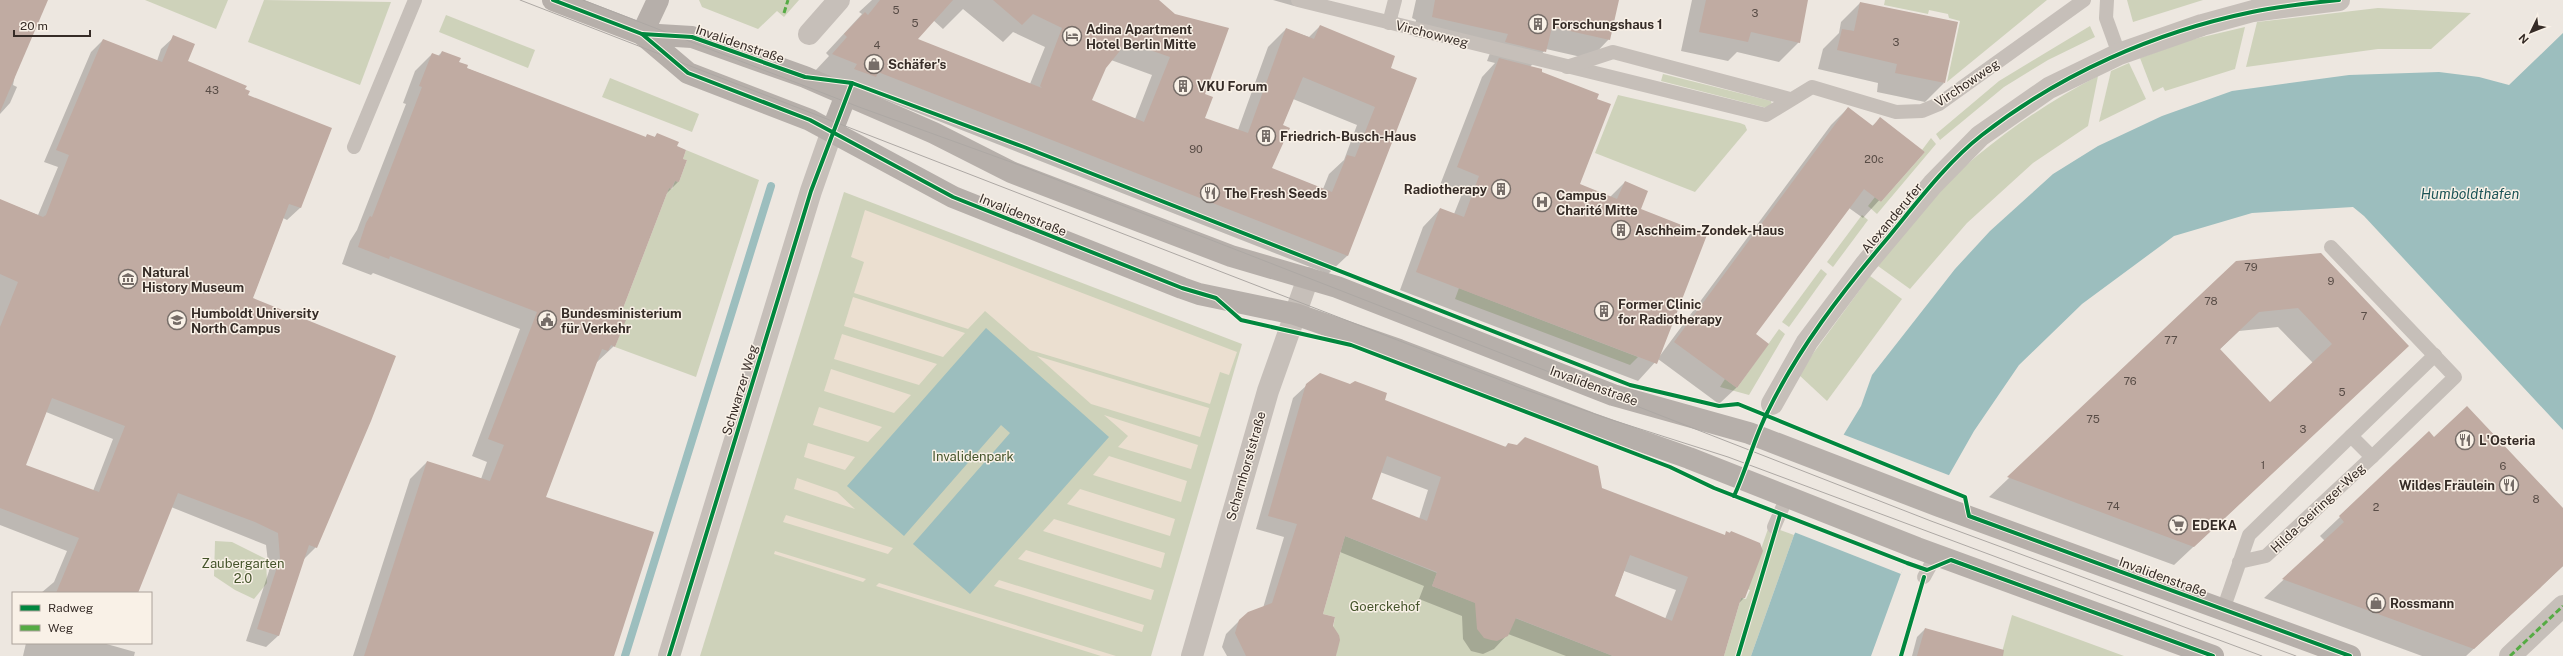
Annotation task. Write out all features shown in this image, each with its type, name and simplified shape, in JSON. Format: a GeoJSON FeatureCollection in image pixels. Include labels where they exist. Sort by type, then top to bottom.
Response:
{"type":"FeatureCollection","features":[{"type":"Feature","properties":{"kind":"main road","name":"Invalidenstraße"},"geometry":{"type":"LineString","coordinates":[[553,0],[642,34],[677,35],[701,39],[805,77],[934,133],[1011,172],[1231,256],[1337,288],[1613,395],[1749,433],[1939,506],[2350,656]]}},
{"type":"Feature","properties":{"kind":"main road"},"geometry":{"type":"LineString","coordinates":[[642,34],[658,0]]}},
{"type":"Feature","properties":{"kind":"main road","name":"Invalidenstraße"},"geometry":{"type":"LineString","coordinates":[[642,34],[688,73],[776,106],[832,131],[944,193],[1182,288],[1199,294],[1295,314],[1399,350],[1688,458],[1926,552],[2213,656]]}},
{"type":"Feature","properties":{"kind":"main road"},"geometry":{"type":"LineString","coordinates":[[832,131],[846,95]]}},
{"type":"Feature","properties":{"kind":"street"},"geometry":{"type":"LineString","coordinates":[[809,34],[839,0]]}},
{"type":"Feature","properties":{"kind":"street","name":"Alexanderufer"},"geometry":{"type":"LineString","coordinates":[[1772,404],[1807,342],[1865,265],[1933,184],[1980,136],[2049,88],[2118,54],[2202,25],[2253,11],[2339,0]]}},
{"type":"Feature","properties":{"kind":"street","name":"Schwarzer Weg"},"geometry":{"type":"LineString","coordinates":[[669,656],[811,192],[832,131]]}},
{"type":"Feature","properties":{"kind":"street","name":"Scharnhorststraße"},"geometry":{"type":"LineString","coordinates":[[1192,656],[1268,391],[1308,278]]}},
{"type":"Feature","properties":{"kind":"street"},"geometry":{"type":"LineString","coordinates":[[2510,656],[2563,606]]}},
{"type":"Feature","properties":{"kind":"lane"},"geometry":{"type":"LineString","coordinates":[[354,147],[415,0]]}},
{"type":"Feature","properties":{"kind":"lane","name":"Virchowweg"},"geometry":{"type":"LineString","coordinates":[[1298,0],[1327,4],[1389,23],[1766,115],[1775,111],[1790,99],[1812,88],[1896,112],[1922,111],[1940,104],[2084,0]]}},
{"type":"Feature","properties":{"kind":"lane"},"geometry":{"type":"LineString","coordinates":[[1389,23],[1395,0]]}},
{"type":"Feature","properties":{"kind":"lane"},"geometry":{"type":"LineString","coordinates":[[2107,0],[2106,18],[2118,54]]}},
{"type":"Feature","properties":{"kind":"lane"},"geometry":{"type":"LineString","coordinates":[[1566,67],[1613,52],[1790,99]]}},
{"type":"Feature","properties":{"kind":"lane"},"geometry":{"type":"LineString","coordinates":[[2223,610],[2249,535],[2435,355],[2331,247]]}},
{"type":"Feature","properties":{"kind":"lane","name":"Hilda-Geiringer-Weg"},"geometry":{"type":"LineString","coordinates":[[2239,562],[2266,556],[2455,377],[2435,355]]}},
{"type":"Feature","properties":{"kind":"lane","name":"Hilda-Geiringer-Weg"},"geometry":{"type":"LineString","coordinates":[[2351,436],[2372,457]]}},
{"type":"Feature","properties":{"kind":"lane"},"geometry":{"type":"LineString","coordinates":[[1774,527],[1794,500]]}},
{"type":"Feature","properties":{"kind":"lane"},"geometry":{"type":"LineString","coordinates":[[1924,577],[1926,552]]}},
{"type":"Feature","properties":{"kind":"green space"},"geometry":{"type":"Polygon","coordinates":[[[145,0],[228,0],[216,29],[145,0]]]}},
{"type":"Feature","properties":{"kind":"green space"},"geometry":{"type":"Polygon","coordinates":[[[264,0],[391,2],[360,85],[248,42],[264,0]]]}},
{"type":"Feature","properties":{"kind":"green space"},"geometry":{"type":"Polygon","coordinates":[[[699,0],[799,0],[784,17],[777,11],[758,29],[702,7],[699,0]]]}},
{"type":"Feature","properties":{"kind":"green space"},"geometry":{"type":"Polygon","coordinates":[[[1885,0],[2047,0],[1947,82],[1960,21],[1949,18],[1948,14],[1929,10],[1928,14],[1884,5],[1885,0]]]}},
{"type":"Feature","properties":{"kind":"green space"},"geometry":{"type":"Polygon","coordinates":[[[2127,0],[2203,0],[2133,22],[2127,0]]]}},
{"type":"Feature","properties":{"kind":"green space"},"geometry":{"type":"Polygon","coordinates":[[[2378,8],[2471,13],[2431,49],[2378,49],[2246,67],[2257,22],[2378,8]]]}},
{"type":"Feature","properties":{"kind":"green space"},"geometry":{"type":"Polygon","coordinates":[[[446,15],[535,50],[528,68],[439,32],[446,15]]]}},
{"type":"Feature","properties":{"kind":"green space"},"geometry":{"type":"Polygon","coordinates":[[[2090,26],[2095,37],[2048,60],[2004,87],[1940,140],[1936,134],[1999,81],[2090,26]]]}},
{"type":"Feature","properties":{"kind":"green space"},"geometry":{"type":"Polygon","coordinates":[[[2245,27],[2235,69],[2165,91],[2163,87],[2153,92],[2140,58],[2190,40],[2245,27]]]}},
{"type":"Feature","properties":{"kind":"green space"},"geometry":{"type":"Polygon","coordinates":[[[2129,63],[2146,99],[2099,122],[2111,71],[2129,63]]]}},
{"type":"Feature","properties":{"kind":"green space"},"geometry":{"type":"Polygon","coordinates":[[[1663,74],[1771,101],[1772,105],[1767,108],[1661,81],[1663,74]]]}},
{"type":"Feature","properties":{"kind":"green space"},"geometry":{"type":"Polygon","coordinates":[[[2098,76],[2088,126],[2033,163],[1967,223],[1910,289],[1878,266],[1919,210],[1965,166],[2007,132],[2051,102],[2098,76]]]}},
{"type":"Feature","properties":{"kind":"green space"},"geometry":{"type":"Polygon","coordinates":[[[610,78],[699,114],[692,132],[602,97],[610,78]]]}},
{"type":"Feature","properties":{"kind":"green space"},"geometry":{"type":"Polygon","coordinates":[[[1618,95],[1740,123],[1745,125],[1747,130],[1695,192],[1595,153],[1618,95]]]}},
{"type":"Feature","properties":{"kind":"green space"},"geometry":{"type":"Polygon","coordinates":[[[1931,138],[1936,144],[1877,214],[1868,206],[1875,197],[1881,202],[1925,152],[1922,150],[1931,138]]]}},
{"type":"Feature","properties":{"kind":"green space"},"geometry":{"type":"Polygon","coordinates":[[[686,150],[759,180],[696,377],[615,347],[625,321],[621,319],[622,311],[669,188],[672,189],[675,181],[679,182],[687,160],[683,159],[686,150]]]}},
{"type":"Feature","properties":{"kind":"green space","name":"Invalidenpark"},"geometry":{"type":"Polygon","coordinates":[[[844,192],[1242,344],[1151,656],[700,656],[844,192]]]}},
{"type":"Feature","properties":{"kind":"green space"},"geometry":{"type":"Polygon","coordinates":[[[1862,215],[1868,220],[1833,267],[1827,262],[1862,215]]]}},
{"type":"Feature","properties":{"kind":"green space"},"geometry":{"type":"Polygon","coordinates":[[[1821,269],[1827,274],[1789,327],[1782,322],[1821,269]]]}},
{"type":"Feature","properties":{"kind":"green space"},"geometry":{"type":"Polygon","coordinates":[[[1870,276],[1902,299],[1827,401],[1798,374],[1870,276]]]}},
{"type":"Feature","properties":{"kind":"green space"},"geometry":{"type":"Polygon","coordinates":[[[1459,288],[1638,357],[1630,365],[1455,299],[1459,288]]]}},
{"type":"Feature","properties":{"kind":"green space"},"geometry":{"type":"Polygon","coordinates":[[[1779,329],[1785,334],[1749,395],[1720,387],[1725,379],[1737,388],[1779,329]]]}},
{"type":"Feature","properties":{"kind":"green space"},"geometry":{"type":"Polygon","coordinates":[[[1769,526],[1794,535],[1751,656],[1724,656],[1741,598],[1746,599],[1750,590],[1747,589],[1769,526]]]}},
{"type":"Feature","properties":{"kind":"green space","name":"Goerckehof"},"geometry":{"type":"Polygon","coordinates":[[[1345,536],[1437,573],[1432,586],[1613,656],[1336,656],[1339,635],[1333,628],[1335,617],[1323,614],[1345,536]]]}},
{"type":"Feature","properties":{"kind":"green space","name":"Zaubergarten 2.0"},"geometry":{"type":"Polygon","coordinates":[[[215,541],[232,542],[266,559],[267,583],[254,599],[235,590],[214,576],[215,541]]]}},
{"type":"Feature","properties":{"kind":"green space"},"geometry":{"type":"Polygon","coordinates":[[[2012,615],[2124,656],[2001,656],[2012,615]]]}},
{"type":"Feature","properties":{"kind":"shaded area"},"geometry":{"type":"Polygon","coordinates":[[[865,210],[1237,352],[1229,375],[1220,372],[1210,404],[1030,350],[985,311],[968,329],[854,293],[864,262],[851,257],[865,210]]]}},
{"type":"Feature","properties":{"kind":"shaded area"},"geometry":{"type":"Polygon","coordinates":[[[853,297],[965,333],[943,357],[844,326],[853,297]]]}},
{"type":"Feature","properties":{"kind":"shaded area"},"geometry":{"type":"Polygon","coordinates":[[[842,334],[937,364],[919,385],[834,359],[842,334]]]}},
{"type":"Feature","properties":{"kind":"shaded area"},"geometry":{"type":"Polygon","coordinates":[[[1037,356],[1209,408],[1200,437],[1091,404],[1037,356]]]}},
{"type":"Feature","properties":{"kind":"shaded area"},"geometry":{"type":"Polygon","coordinates":[[[831,369],[911,395],[894,413],[824,391],[831,369]]]}},
{"type":"Feature","properties":{"kind":"shaded area"},"geometry":{"type":"Polygon","coordinates":[[[819,407],[882,427],[868,442],[813,425],[819,407]]]}},
{"type":"Feature","properties":{"kind":"shaded area"},"geometry":{"type":"Polygon","coordinates":[[[1104,415],[1198,445],[1191,469],[1118,447],[1128,436],[1104,415]]]}},
{"type":"Feature","properties":{"kind":"shaded area"},"geometry":{"type":"Polygon","coordinates":[[[808,443],[855,457],[845,470],[804,457],[808,443]]]}},
{"type":"Feature","properties":{"kind":"shaded area"},"geometry":{"type":"Polygon","coordinates":[[[1109,456],[1187,481],[1181,502],[1093,475],[1109,456]]]}},
{"type":"Feature","properties":{"kind":"shaded area"},"geometry":{"type":"Polygon","coordinates":[[[797,478],[837,492],[855,509],[794,489],[797,478]]]}},
{"type":"Feature","properties":{"kind":"shaded area"},"geometry":{"type":"Polygon","coordinates":[[[1080,489],[1175,519],[1170,536],[1067,504],[1080,489]]]}},
{"type":"Feature","properties":{"kind":"shaded area"},"geometry":{"type":"Polygon","coordinates":[[[786,515],[893,548],[888,554],[783,522],[786,515]]]}},
{"type":"Feature","properties":{"kind":"shaded area"},"geometry":{"type":"Polygon","coordinates":[[[1054,519],[1165,553],[1161,568],[1043,531],[1054,519]]]}},
{"type":"Feature","properties":{"kind":"shaded area"},"geometry":{"type":"Polygon","coordinates":[[[1026,550],[1154,590],[1151,600],[1018,559],[1026,550]]]}},
{"type":"Feature","properties":{"kind":"shaded area"},"geometry":{"type":"Polygon","coordinates":[[[775,551],[866,579],[863,582],[774,554],[775,551]]]}},
{"type":"Feature","properties":{"kind":"shaded area"},"geometry":{"type":"Polygon","coordinates":[[[999,580],[1144,625],[1142,632],[994,586],[999,580]]]}},
{"type":"Feature","properties":{"kind":"shaded area"},"geometry":{"type":"Polygon","coordinates":[[[879,583],[1116,656],[1101,656],[876,586],[879,583]]]}},
{"type":"Feature","properties":{"kind":"water","name":"Humboldthafen"},"geometry":{"type":"Polygon","coordinates":[[[2563,33],[2563,430],[2364,216],[2353,207],[2252,213],[2174,236],[2082,304],[2019,365],[1974,431],[1915,535],[1871,656],[1751,656],[1794,535],[1844,434],[1861,406],[1872,375],[1955,269],[1990,231],[2053,174],[2098,146],[2162,116],[2232,91],[2349,75],[2439,72],[2479,77],[2509,85],[2563,33]]]}},
{"type":"Feature","properties":{"kind":"water"},"geometry":{"type":"Polygon","coordinates":[[[986,328],[1109,437],[970,594],[913,544],[1010,433],[1001,425],[904,536],[847,486],[986,328]]]}},
{"type":"Feature","properties":{"kind":"pier"},"geometry":{"type":"Polygon","coordinates":[[[1842,434],[1951,476],[1916,536],[1901,574],[1794,532],[1842,434]]]}},
{"type":"Feature","properties":{"kind":"building"},"geometry":{"type":"Polygon","coordinates":[[[0,0],[48,0],[0,112],[0,0]]]}},
{"type":"Feature","properties":{"kind":"building"},"geometry":{"type":"Polygon","coordinates":[[[880,0],[953,0],[918,39],[1042,88],[1040,86],[1062,28],[1033,14],[1022,25],[993,0],[1159,0],[1175,14],[1229,28],[1205,94],[1213,97],[1205,118],[1248,133],[1286,28],[1314,39],[1320,25],[1395,56],[1391,68],[1417,78],[1348,256],[878,72],[876,77],[854,69],[857,64],[832,54],[847,37],[844,34],[865,12],[868,15],[880,0]],[[1127,42],[1106,68],[1092,100],[1144,122],[1170,57],[1127,42]],[[1303,77],[1283,125],[1290,128],[1272,168],[1332,192],[1347,155],[1355,157],[1375,107],[1303,77]]]}},
{"type":"Feature","properties":{"kind":"building","name":"Forschungshaus 1"},"geometry":{"type":"Polygon","coordinates":[[[1435,0],[1619,0],[1610,40],[1552,27],[1546,52],[1505,42],[1508,34],[1432,17],[1435,0]]]}},
{"type":"Feature","properties":{"kind":"building"},"geometry":{"type":"Polygon","coordinates":[[[1706,0],[1808,0],[1800,43],[1751,32],[1748,42],[1699,32],[1706,0]]]}},
{"type":"Feature","properties":{"kind":"building"},"geometry":{"type":"Polygon","coordinates":[[[1860,2],[1958,22],[1945,83],[1895,73],[1897,64],[1837,50],[1842,29],[1854,31],[1860,2]]]}},
{"type":"Feature","properties":{"kind":"building","name":"Humboldt University North Campus"},"geometry":{"type":"Polygon","coordinates":[[[173,35],[195,44],[188,61],[247,86],[245,89],[250,91],[248,95],[332,128],[301,208],[289,204],[253,298],[396,356],[371,421],[317,548],[309,545],[279,636],[257,629],[280,558],[278,533],[255,522],[178,493],[138,592],[56,592],[79,538],[0,508],[0,327],[18,282],[0,274],[0,199],[43,217],[46,215],[69,155],[56,150],[103,39],[162,62],[173,35]],[[52,398],[26,465],[99,492],[125,426],[52,398]]]}},
{"type":"Feature","properties":{"kind":"building"},"geometry":{"type":"Polygon","coordinates":[[[442,51],[461,58],[459,62],[468,65],[467,68],[646,137],[647,134],[655,137],[657,133],[679,142],[677,146],[686,150],[683,159],[687,160],[679,182],[675,181],[671,189],[669,188],[622,311],[621,319],[626,320],[615,347],[611,345],[608,351],[602,349],[546,497],[654,532],[614,656],[364,656],[427,461],[490,481],[504,445],[488,439],[537,312],[390,256],[389,259],[358,247],[366,223],[370,216],[372,217],[422,87],[419,86],[432,53],[440,56],[442,51]]]}},
{"type":"Feature","properties":{"kind":"building"},"geometry":{"type":"Polygon","coordinates":[[[1499,58],[1542,69],[1542,72],[1599,94],[1597,99],[1611,104],[1580,184],[1617,199],[1625,181],[1648,191],[1641,209],[1707,235],[1657,364],[1416,272],[1440,208],[1464,217],[1479,176],[1457,167],[1499,58]]]}},
{"type":"Feature","properties":{"kind":"building"},"geometry":{"type":"Polygon","coordinates":[[[1848,107],[1873,126],[1880,117],[1925,152],[1881,202],[1864,189],[1756,334],[1769,344],[1737,388],[1674,342],[1848,107]]]}},
{"type":"Feature","properties":{"kind":"building"},"geometry":{"type":"Polygon","coordinates":[[[2321,253],[2409,346],[2194,547],[2007,477],[2236,261],[2321,253]],[[2298,308],[2259,312],[2220,349],[2270,402],[2332,344],[2298,308]]]}},
{"type":"Feature","properties":{"kind":"building"},"geometry":{"type":"Polygon","coordinates":[[[1320,373],[1350,384],[1355,381],[1387,393],[1385,400],[1506,447],[1508,443],[1517,445],[1525,437],[1598,466],[1602,488],[1725,535],[1726,531],[1730,533],[1731,531],[1760,543],[1763,551],[1745,598],[1741,598],[1724,656],[1613,656],[1516,618],[1508,636],[1497,641],[1484,638],[1477,629],[1475,603],[1432,586],[1437,572],[1345,536],[1323,614],[1335,617],[1333,626],[1339,635],[1340,640],[1336,656],[1246,656],[1235,633],[1239,620],[1248,612],[1272,603],[1297,524],[1268,516],[1306,384],[1320,373]],[[1387,456],[1372,499],[1427,521],[1441,477],[1387,456]],[[1630,555],[1615,596],[1672,621],[1688,577],[1630,555]]]}},
{"type":"Feature","properties":{"kind":"building"},"geometry":{"type":"Polygon","coordinates":[[[2467,406],[2563,508],[2563,566],[2539,589],[2474,649],[2282,579],[2344,522],[2339,516],[2429,431],[2434,437],[2467,406]]]}},
{"type":"Feature","properties":{"kind":"building"},"geometry":{"type":"Polygon","coordinates":[[[1925,628],[2004,650],[2003,656],[1917,656],[1925,628]]]}},
{"type":"Feature","properties":{"kind":"waterway"},"geometry":{"type":"LineString","coordinates":[[625,656],[771,186]]}},
{"type":"Feature","properties":{"kind":"tram line"},"geometry":{"type":"LineString","coordinates":[[520,0],[1521,388],[1612,420],[1728,457],[2262,656]]}},
{"type":"Feature","properties":{"kind":"tram line"},"geometry":{"type":"LineString","coordinates":[[583,0],[859,107],[1019,165],[1931,521],[2296,656]]}},
{"type":"Feature","properties":{"kind":"marked path"},"geometry":{"type":"LineString","coordinates":[[784,13],[788,0]]}},
{"type":"Feature","properties":{"kind":"marked path"},"geometry":{"type":"LineString","coordinates":[[2510,656],[2563,606]]}},
{"type":"Feature","properties":{"kind":"cycle path"},"geometry":{"type":"LineString","coordinates":[[553,0],[642,34],[692,37],[805,77],[852,83],[1024,147],[1630,385],[1719,406],[1738,404],[1965,497],[1969,516],[2350,656]]}},
{"type":"Feature","properties":{"kind":"cycle path"},"geometry":{"type":"LineString","coordinates":[[1734,496],[1768,411],[1807,343],[1853,280],[1931,185],[1956,158],[1982,135],[2043,93],[2110,58],[2145,44],[2180,31],[2252,12],[2284,6],[2339,0]]}},
{"type":"Feature","properties":{"kind":"cycle path"},"geometry":{"type":"LineString","coordinates":[[642,34],[688,73],[810,120],[953,197],[1182,288],[1216,298],[1241,320],[1351,345],[1670,467],[1714,488],[1907,563],[1927,570],[1951,560],[2213,656]]}},
{"type":"Feature","properties":{"kind":"cycle path"},"geometry":{"type":"LineString","coordinates":[[669,656],[811,191],[852,83]]}},
{"type":"Feature","properties":{"kind":"cycle path"},"geometry":{"type":"LineString","coordinates":[[1738,656],[1780,515]]}},
{"type":"Feature","properties":{"kind":"cycle path"},"geometry":{"type":"LineString","coordinates":[[1901,656],[1924,577]]}},
{"type":"Feature","properties":{"kind":"place","name":"Forschungshaus 1"},"geometry":{"type":"Point","coordinates":[1538,24]}},
{"type":"Feature","properties":{"kind":"place","name":"Adina Apartment Hotel Berlin Mitte"},"geometry":{"type":"Point","coordinates":[1072,36]}},
{"type":"Feature","properties":{"kind":"place","name":"Schäfer's"},"geometry":{"type":"Point","coordinates":[874,64]}},
{"type":"Feature","properties":{"kind":"place","name":"VKU Forum"},"geometry":{"type":"Point","coordinates":[1183,86]}},
{"type":"Feature","properties":{"kind":"place","name":"Friedrich-Busch-Haus"},"geometry":{"type":"Point","coordinates":[1266,136]}},
{"type":"Feature","properties":{"kind":"place","name":"Radiotherapy"},"geometry":{"type":"Point","coordinates":[1501,189]}},
{"type":"Feature","properties":{"kind":"place","name":"The Fresh Seeds"},"geometry":{"type":"Point","coordinates":[1210,193]}},
{"type":"Feature","properties":{"kind":"place","name":"Campus Charité Mitte"},"geometry":{"type":"Point","coordinates":[1542,202]}},
{"type":"Feature","properties":{"kind":"place","name":"Aschheim-Zondek-Haus"},"geometry":{"type":"Point","coordinates":[1621,230]}},
{"type":"Feature","properties":{"kind":"place","name":"Natural History Museum"},"geometry":{"type":"Point","coordinates":[128,279]}},
{"type":"Feature","properties":{"kind":"place","name":"Former Clinic for Radiotherapy"},"geometry":{"type":"Point","coordinates":[1604,311]}},
{"type":"Feature","properties":{"kind":"place","name":"Humboldt University North Campus"},"geometry":{"type":"Point","coordinates":[177,320]}},
{"type":"Feature","properties":{"kind":"place","name":"Bundesministerium für Verkehr"},"geometry":{"type":"Point","coordinates":[547,320]}},
{"type":"Feature","properties":{"kind":"place","name":"L'Osteria"},"geometry":{"type":"Point","coordinates":[2465,440]}},
{"type":"Feature","properties":{"kind":"place","name":"Wildes Fräulein"},"geometry":{"type":"Point","coordinates":[2509,485]}},
{"type":"Feature","properties":{"kind":"place","name":"EDEKA"},"geometry":{"type":"Point","coordinates":[2178,525]}},
{"type":"Feature","properties":{"kind":"place","name":"Rossmann"},"geometry":{"type":"Point","coordinates":[2376,603]}}]}
